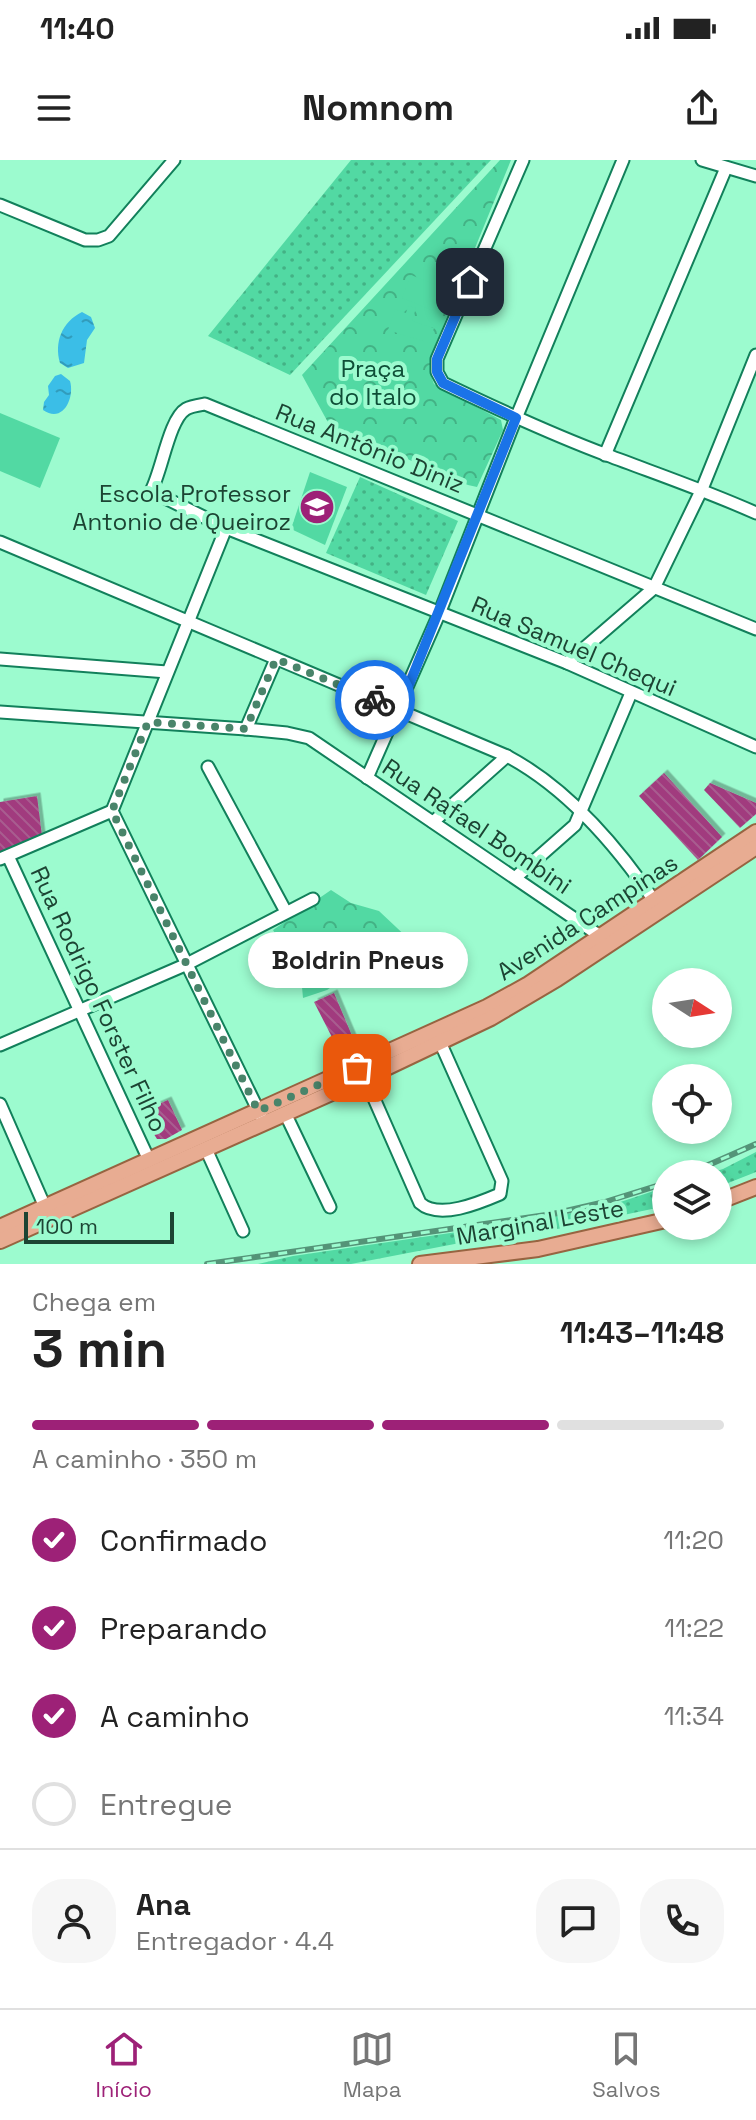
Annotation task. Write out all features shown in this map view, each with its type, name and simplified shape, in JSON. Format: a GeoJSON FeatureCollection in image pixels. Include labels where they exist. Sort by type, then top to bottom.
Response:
{"type":"FeatureCollection","features":[{"type":"Feature","properties":{"kind":"main road","name":"Avenida Campinas"},"geometry":{"type":"LineString","coordinates":[[0,1227],[149,1160],[261,1117],[285,1113],[365,1078],[521,1001],[756,832]]}},
{"type":"Feature","properties":{"kind":"main road","name":"Avenida Campinas"},"geometry":{"type":"LineString","coordinates":[[0,1241],[206,1149],[261,1117],[487,1007],[527,985],[600,936],[756,847]]}},
{"type":"Feature","properties":{"kind":"main road"},"geometry":{"type":"LineString","coordinates":[[732,1196],[756,1187]]}},
{"type":"Feature","properties":{"kind":"main road","name":"Marginal Leste"},"geometry":{"type":"LineString","coordinates":[[420,1264],[538,1249],[652,1223]]}},
{"type":"Feature","properties":{"kind":"street"},"geometry":{"type":"LineString","coordinates":[[0,205],[85,240],[98,240],[109,236],[174,160]]}},
{"type":"Feature","properties":{"kind":"street"},"geometry":{"type":"LineString","coordinates":[[523,160],[437,359],[437,372],[443,383],[605,455],[702,489],[756,513]]}},
{"type":"Feature","properties":{"kind":"street"},"geometry":{"type":"LineString","coordinates":[[367,778],[439,614],[623,160]]}},
{"type":"Feature","properties":{"kind":"street"},"geometry":{"type":"LineString","coordinates":[[702,160],[756,176]]}},
{"type":"Feature","properties":{"kind":"street"},"geometry":{"type":"LineString","coordinates":[[605,455],[726,168]]}},
{"type":"Feature","properties":{"kind":"street"},"geometry":{"type":"LineString","coordinates":[[567,663],[654,588],[702,489],[756,355]]}},
{"type":"Feature","properties":{"kind":"street","name":"Rua Antônio Diniz"},"geometry":{"type":"LineString","coordinates":[[188,407],[205,404],[756,629]]}},
{"type":"Feature","properties":{"kind":"street","name":"Rua Samuel Chequi"},"geometry":{"type":"LineString","coordinates":[[188,407],[177,417],[158,479],[151,491],[226,528],[567,663],[756,747]]}},
{"type":"Feature","properties":{"kind":"street"},"geometry":{"type":"LineString","coordinates":[[4,858],[112,811],[226,528]]}},
{"type":"Feature","properties":{"kind":"street"},"geometry":{"type":"LineString","coordinates":[[0,542],[507,756],[535,771],[618,851],[657,905]]}},
{"type":"Feature","properties":{"kind":"street"},"geometry":{"type":"LineString","coordinates":[[0,659],[167,672]]}},
{"type":"Feature","properties":{"kind":"street"},"geometry":{"type":"LineString","coordinates":[[246,729],[276,659]]}},
{"type":"Feature","properties":{"kind":"street"},"geometry":{"type":"LineString","coordinates":[[516,877],[575,825],[631,693]]}},
{"type":"Feature","properties":{"kind":"street","name":"Rua Rafael Bombini"},"geometry":{"type":"LineString","coordinates":[[0,712],[246,729],[309,738],[600,936]]}},
{"type":"Feature","properties":{"kind":"street"},"geometry":{"type":"LineString","coordinates":[[433,822],[507,756]]}},
{"type":"Feature","properties":{"kind":"street"},"geometry":{"type":"LineString","coordinates":[[208,767],[286,912]]}},
{"type":"Feature","properties":{"kind":"street"},"geometry":{"type":"LineString","coordinates":[[112,811],[261,1117]]}},
{"type":"Feature","properties":{"kind":"street","name":"Rua Rodrigo Forster Filho"},"geometry":{"type":"LineString","coordinates":[[4,858],[82,1011],[149,1160]]}},
{"type":"Feature","properties":{"kind":"street"},"geometry":{"type":"LineString","coordinates":[[0,1045],[185,965],[313,899]]}},
{"type":"Feature","properties":{"kind":"street"},"geometry":{"type":"LineString","coordinates":[[365,1078],[420,1203],[436,1211],[477,1203],[500,1194],[503,1188],[440,1042]]}},
{"type":"Feature","properties":{"kind":"street"},"geometry":{"type":"LineString","coordinates":[[0,1104],[45,1207]]}},
{"type":"Feature","properties":{"kind":"street"},"geometry":{"type":"LineString","coordinates":[[285,1113],[330,1207]]}},
{"type":"Feature","properties":{"kind":"street"},"geometry":{"type":"LineString","coordinates":[[206,1149],[243,1231]]}},
{"type":"Feature","properties":{"kind":"green space"},"geometry":{"type":"Polygon","coordinates":[[[351,160],[491,160],[290,375],[208,336],[351,160]]]}},
{"type":"Feature","properties":{"kind":"green space","name":"Praça do Italo"},"geometry":{"type":"Polygon","coordinates":[[[500,160],[511,160],[430,358],[434,384],[501,420],[503,430],[477,487],[330,426],[302,375],[500,160]]]}},
{"type":"Feature","properties":{"kind":"green space"},"geometry":{"type":"Polygon","coordinates":[[[411,275],[444,288],[434,311],[402,298],[411,275]]]}},
{"type":"Feature","properties":{"kind":"green space"},"geometry":{"type":"Polygon","coordinates":[[[408,306],[416,308],[412,321],[434,328],[429,343],[388,330],[395,309],[406,313],[408,306]]]}},
{"type":"Feature","properties":{"kind":"green space"},"geometry":{"type":"Polygon","coordinates":[[[0,413],[60,438],[40,488],[0,471],[0,413]]]}},
{"type":"Feature","properties":{"kind":"green space"},"geometry":{"type":"Polygon","coordinates":[[[310,472],[347,487],[325,545],[291,529],[310,472]]]}},
{"type":"Feature","properties":{"kind":"green space"},"geometry":{"type":"Polygon","coordinates":[[[360,477],[458,521],[426,595],[326,553],[360,477]]]}},
{"type":"Feature","properties":{"kind":"green space"},"geometry":{"type":"Polygon","coordinates":[[[331,890],[351,903],[379,911],[413,943],[395,967],[398,982],[390,986],[379,969],[348,976],[327,990],[303,998],[305,970],[287,954],[273,930],[331,890]]]}},
{"type":"Feature","properties":{"kind":"green space"},"geometry":{"type":"Polygon","coordinates":[[[756,1152],[756,1172],[732,1181],[732,1164],[756,1152]]]}},
{"type":"Feature","properties":{"kind":"green space"},"geometry":{"type":"Polygon","coordinates":[[[652,1192],[652,1209],[510,1239],[465,1242],[351,1264],[258,1264],[293,1256],[605,1207],[652,1192]]]}},
{"type":"Feature","properties":{"kind":"water"},"geometry":{"type":"Polygon","coordinates":[[[82,312],[91,317],[95,328],[87,340],[84,363],[68,368],[60,363],[59,340],[69,321],[82,312]]]}},
{"type":"Feature","properties":{"kind":"water"},"geometry":{"type":"Polygon","coordinates":[[[61,374],[70,381],[71,395],[62,411],[50,413],[43,410],[49,395],[48,386],[55,376],[61,374]]]}},
{"type":"Feature","properties":{"kind":"building"},"geometry":{"type":"Polygon","coordinates":[[[664,773],[722,837],[698,860],[639,796],[664,773]]]}},
{"type":"Feature","properties":{"kind":"building"},"geometry":{"type":"Polygon","coordinates":[[[710,783],[756,803],[756,814],[740,828],[704,790],[710,783]]]}},
{"type":"Feature","properties":{"kind":"building"},"geometry":{"type":"Polygon","coordinates":[[[37,796],[42,836],[0,852],[0,802],[37,796]]]}},
{"type":"Feature","properties":{"kind":"building"},"geometry":{"type":"Polygon","coordinates":[[[334,993],[353,1038],[337,1047],[314,1002],[334,993]]]}},
{"type":"Feature","properties":{"kind":"building"},"geometry":{"type":"Polygon","coordinates":[[[168,1100],[182,1130],[166,1139],[157,1139],[140,1112],[168,1100]]]}},
{"type":"Feature","properties":{"kind":"railway"},"geometry":{"type":"LineString","coordinates":[[720,1160],[756,1144]]}},
{"type":"Feature","properties":{"kind":"railway"},"geometry":{"type":"LineString","coordinates":[[207,1264],[553,1214],[652,1187]]}},
{"type":"Feature","properties":{"kind":"way so far"},"geometry":{"type":"LineString","coordinates":[[357,1068],[258,1111],[112,811],[148,722],[246,729],[276,659],[375,700]]}},
{"type":"Feature","properties":{"kind":"place","name":"Escola Professor Antonio de Queiroz"},"geometry":{"type":"Point","coordinates":[317,507]}},
{"type":"Feature","properties":{"kind":"place","name":"Boldrin Pneus"},"geometry":{"type":"Point","coordinates":[357,1068]}},
{"type":"Feature","properties":{"kind":"route"},"geometry":{"type":"LineString","coordinates":[[375,700],[399,710],[516,418],[443,383],[437,372],[437,359],[470,282]]}}]}
